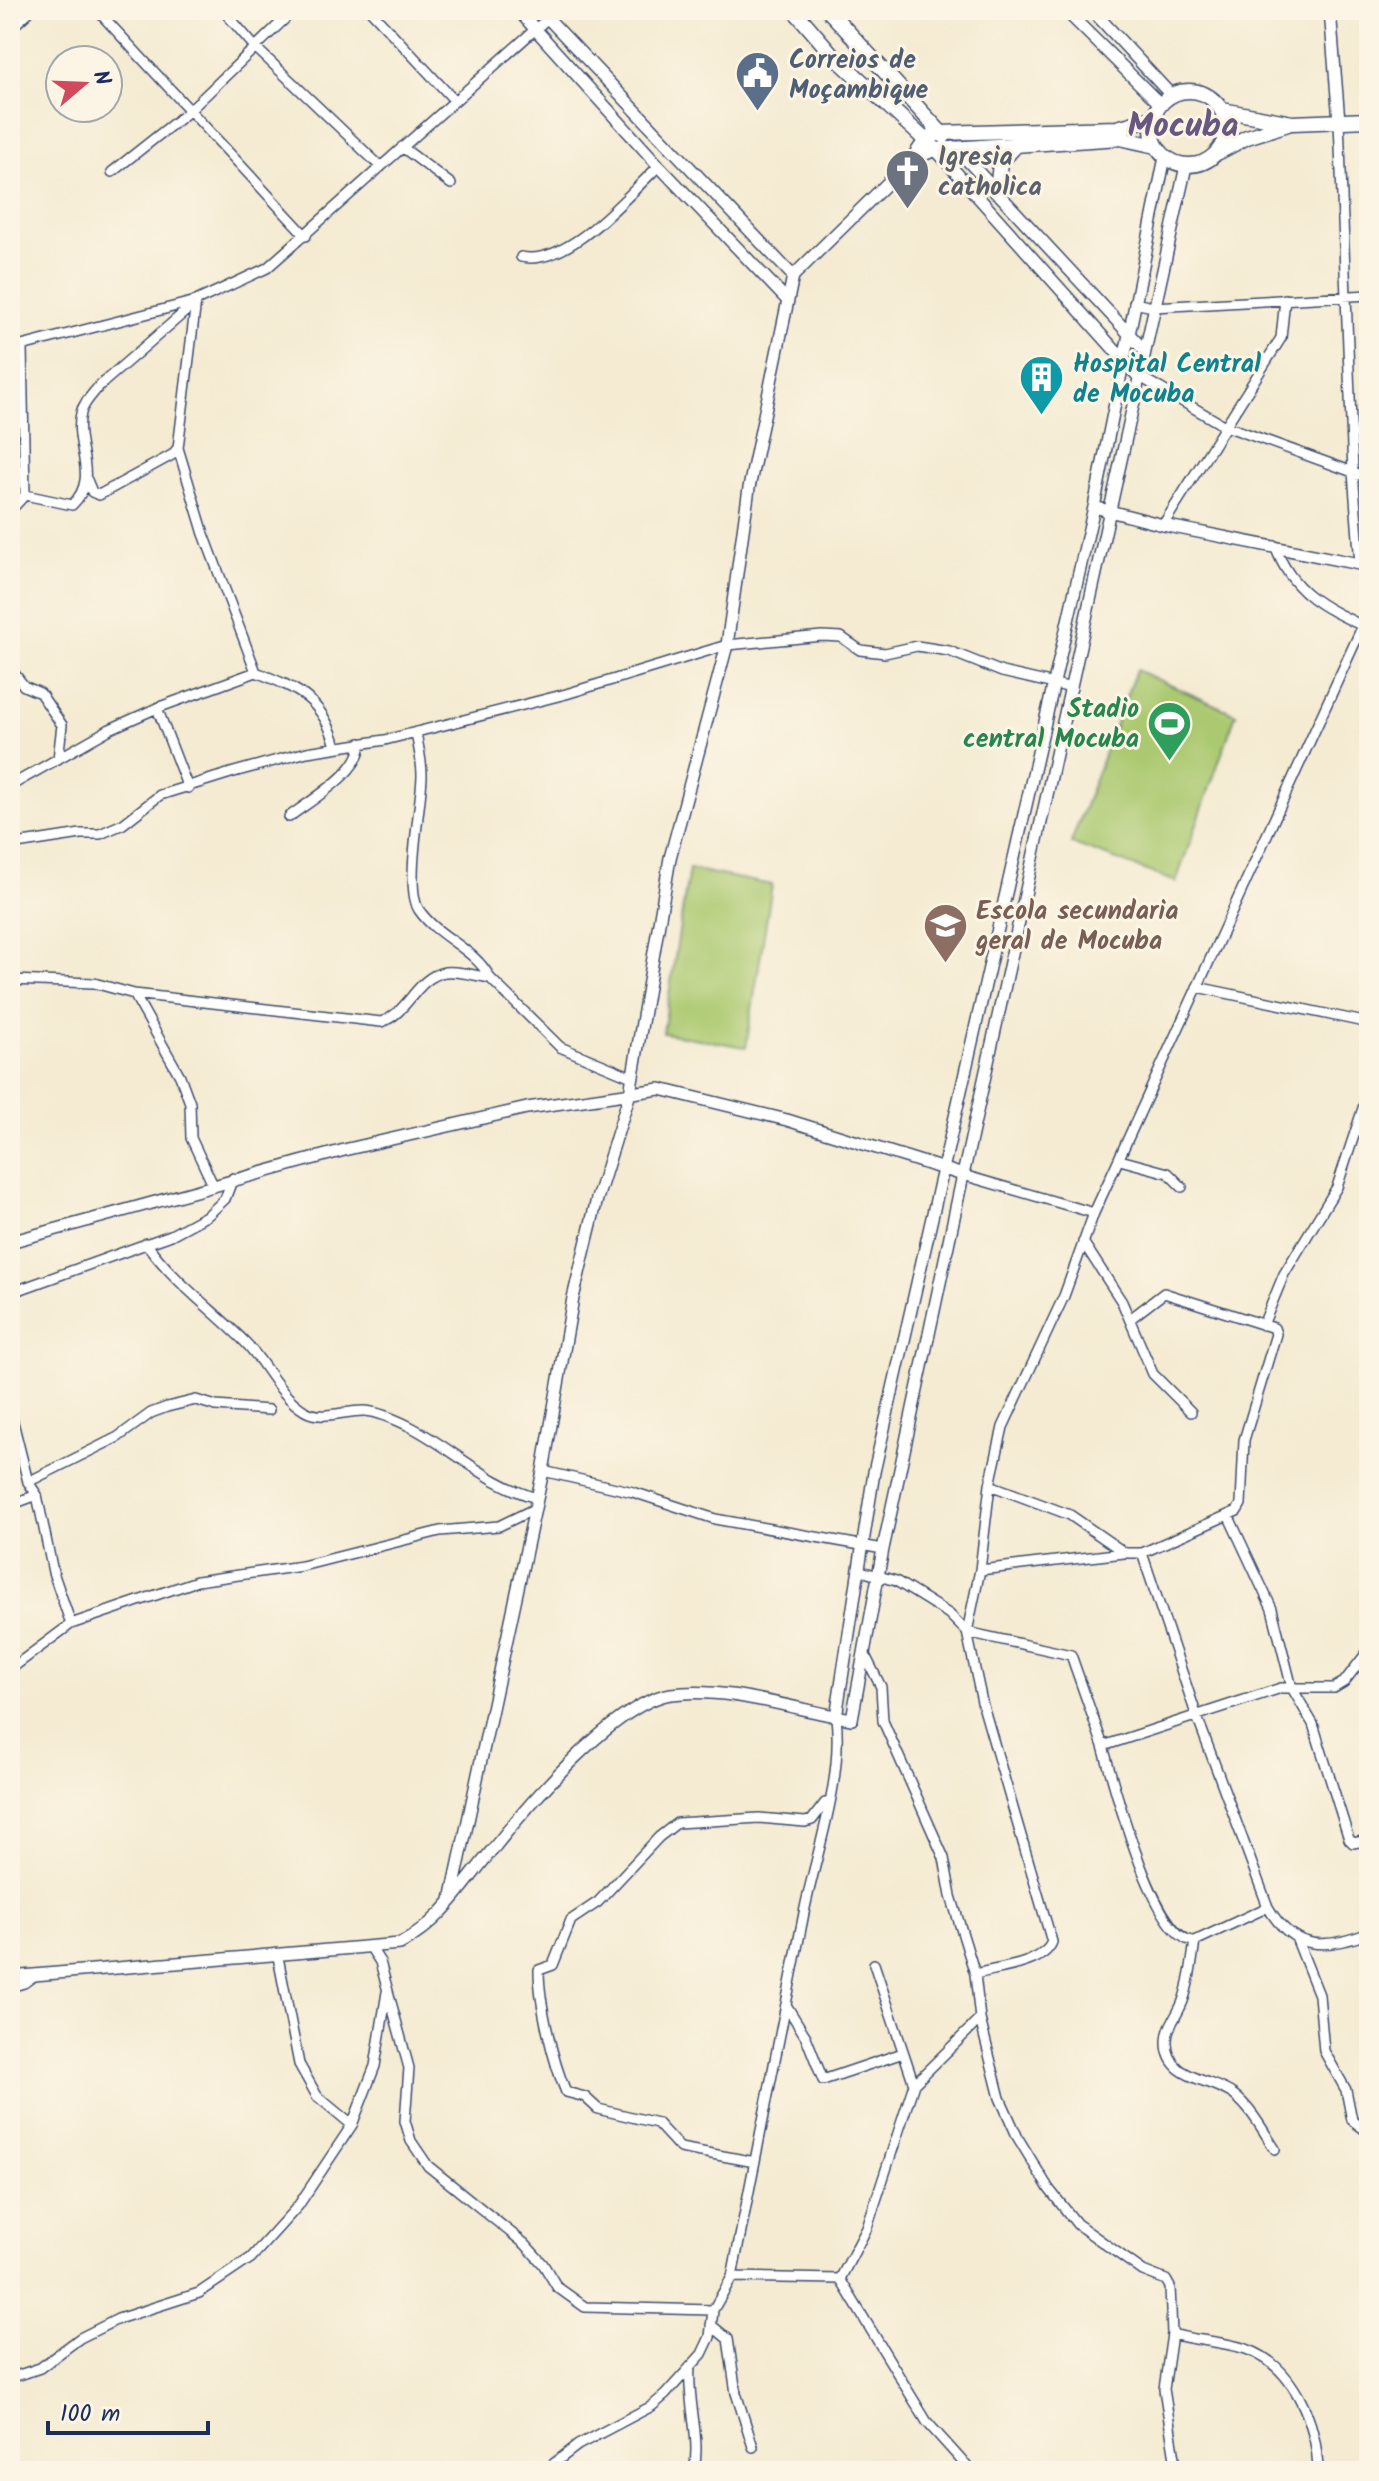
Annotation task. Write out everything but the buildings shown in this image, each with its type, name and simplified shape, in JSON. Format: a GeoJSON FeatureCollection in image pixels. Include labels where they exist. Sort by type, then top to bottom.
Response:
{"type":"FeatureCollection","features":[{"type":"Feature","properties":{"kind":"highway"},"geometry":{"type":"LineString","coordinates":[[794,10],[831,53],[930,144],[955,147],[1120,138],[1160,151],[1186,166],[1204,163],[1247,137],[1292,123]]}},
{"type":"Feature","properties":{"kind":"highway"},"geometry":{"type":"LineString","coordinates":[[828,10],[955,147]]}},
{"type":"Feature","properties":{"kind":"highway"},"geometry":{"type":"LineString","coordinates":[[930,144],[940,133],[1117,128],[1153,118],[1166,99],[1185,90],[1200,92],[1213,99],[1222,110],[1227,124],[1225,139],[1218,152]]}},
{"type":"Feature","properties":{"kind":"highway"},"geometry":{"type":"LineString","coordinates":[[1222,110],[1292,123],[1369,120]]}},
{"type":"Feature","properties":{"kind":"highway"},"geometry":{"type":"LineString","coordinates":[[1153,118],[1160,151]]}},
{"type":"Feature","properties":{"kind":"highway"},"geometry":{"type":"LineString","coordinates":[[997,192],[1000,163],[1017,144]]}},
{"type":"Feature","properties":{"kind":"street"},"geometry":{"type":"LineString","coordinates":[[10,29],[31,10]]}},
{"type":"Feature","properties":{"kind":"street"},"geometry":{"type":"LineString","coordinates":[[97,10],[188,112],[306,236]]}},
{"type":"Feature","properties":{"kind":"street"},"geometry":{"type":"LineString","coordinates":[[223,10],[255,47],[381,167]]}},
{"type":"Feature","properties":{"kind":"street"},"geometry":{"type":"LineString","coordinates":[[112,172],[133,159],[188,112],[294,10]]}},
{"type":"Feature","properties":{"kind":"street"},"geometry":{"type":"LineString","coordinates":[[370,10],[454,100]]}},
{"type":"Feature","properties":{"kind":"street"},"geometry":{"type":"LineString","coordinates":[[518,10],[659,166],[787,300]]}},
{"type":"Feature","properties":{"kind":"street"},"geometry":{"type":"LineString","coordinates":[[1065,10],[1166,99]]}},
{"type":"Feature","properties":{"kind":"street"},"geometry":{"type":"LineString","coordinates":[[1092,10],[1166,99]]}},
{"type":"Feature","properties":{"kind":"street"},"geometry":{"type":"LineString","coordinates":[[1094,507],[1163,525],[1365,565],[1353,473],[1348,296],[1330,10]]}},
{"type":"Feature","properties":{"kind":"street"},"geometry":{"type":"LineString","coordinates":[[10,349],[195,302],[267,268],[537,30],[548,13],[793,276]]}},
{"type":"Feature","properties":{"kind":"street"},"geometry":{"type":"LineString","coordinates":[[450,1904],[543,1471],[573,1298],[597,1199],[630,1093],[670,858],[727,645],[749,488],[793,276],[930,144],[1137,375],[1223,425],[1353,473],[1369,474]]}},
{"type":"Feature","properties":{"kind":"street"},"geometry":{"type":"LineString","coordinates":[[402,147],[451,184]]}},
{"type":"Feature","properties":{"kind":"street"},"geometry":{"type":"LineString","coordinates":[[955,147],[1143,349]]}},
{"type":"Feature","properties":{"kind":"street"},"geometry":{"type":"LineString","coordinates":[[549,2470],[578,2445],[652,2406],[690,2367],[702,2354],[713,2310],[732,2277],[774,2051],[829,1797],[838,1738],[836,1717],[874,1472],[1094,507],[1160,151]]}},
{"type":"Feature","properties":{"kind":"street"},"geometry":{"type":"LineString","coordinates":[[521,257],[541,259],[577,242],[659,166]]}},
{"type":"Feature","properties":{"kind":"street"},"geometry":{"type":"LineString","coordinates":[[838,1738],[852,1719],[883,1549],[963,1175],[1072,688],[1137,375],[1186,166]]}},
{"type":"Feature","properties":{"kind":"street"},"geometry":{"type":"LineString","coordinates":[[1134,303],[1153,307],[1369,295]]}},
{"type":"Feature","properties":{"kind":"street"},"geometry":{"type":"LineString","coordinates":[[1163,525],[1223,425],[1281,338],[1285,299]]}},
{"type":"Feature","properties":{"kind":"street"},"geometry":{"type":"LineString","coordinates":[[195,302],[178,448],[204,534],[256,672]]}},
{"type":"Feature","properties":{"kind":"street"},"geometry":{"type":"LineString","coordinates":[[178,448],[172,455],[99,495],[92,492],[87,480],[80,414],[99,386],[195,302]]}},
{"type":"Feature","properties":{"kind":"street"},"geometry":{"type":"LineString","coordinates":[[10,511],[25,495],[22,348]]}},
{"type":"Feature","properties":{"kind":"street"},"geometry":{"type":"LineString","coordinates":[[25,495],[72,505],[83,495],[87,480]]}},
{"type":"Feature","properties":{"kind":"street"},"geometry":{"type":"LineString","coordinates":[[1275,546],[1283,571],[1299,590],[1366,628]]}},
{"type":"Feature","properties":{"kind":"street"},"geometry":{"type":"LineString","coordinates":[[975,1974],[1040,1957],[1049,1950],[1052,1942],[982,1702],[967,1632],[980,1570],[990,1485],[1003,1427],[1064,1296],[1094,1213],[1366,628],[1369,612]]}},
{"type":"Feature","properties":{"kind":"street"},"geometry":{"type":"LineString","coordinates":[[10,845],[112,831],[160,795],[262,764],[336,746],[416,732],[566,694],[727,645],[841,637],[860,650],[885,653],[917,646],[949,651],[1002,672],[1072,688]]}},
{"type":"Feature","properties":{"kind":"street"},"geometry":{"type":"LineString","coordinates":[[10,668],[24,686],[40,693],[62,725],[58,759]]}},
{"type":"Feature","properties":{"kind":"street"},"geometry":{"type":"LineString","coordinates":[[10,786],[157,708],[256,672],[281,682],[321,708],[328,718],[336,746]]}},
{"type":"Feature","properties":{"kind":"street"},"geometry":{"type":"LineString","coordinates":[[157,708],[188,788]]}},
{"type":"Feature","properties":{"kind":"street"},"geometry":{"type":"LineString","coordinates":[[416,732],[422,775],[415,824],[416,907],[434,928],[483,965],[490,978],[560,1047],[632,1077]]}},
{"type":"Feature","properties":{"kind":"street"},"geometry":{"type":"LineString","coordinates":[[289,817],[328,789],[358,760],[360,743]]}},
{"type":"Feature","properties":{"kind":"street"},"geometry":{"type":"LineString","coordinates":[[1007,885],[1027,890]]}},
{"type":"Feature","properties":{"kind":"street"},"geometry":{"type":"LineString","coordinates":[[10,980],[94,983],[134,994],[381,1022],[389,1019],[430,978],[446,972],[490,978]]}},
{"type":"Feature","properties":{"kind":"street"},"geometry":{"type":"LineString","coordinates":[[1197,987],[1369,1023]]}},
{"type":"Feature","properties":{"kind":"street"},"geometry":{"type":"LineString","coordinates":[[134,994],[180,1076],[190,1103],[191,1138],[213,1185]]}},
{"type":"Feature","properties":{"kind":"street"},"geometry":{"type":"LineString","coordinates":[[10,1242],[233,1178],[527,1108],[660,1089],[696,1096],[1094,1213]]}},
{"type":"Feature","properties":{"kind":"street"},"geometry":{"type":"LineString","coordinates":[[1263,1325],[1284,1274],[1337,1187],[1369,1090]]}},
{"type":"Feature","properties":{"kind":"street"},"geometry":{"type":"LineString","coordinates":[[1120,1160],[1168,1173],[1182,1187]]}},
{"type":"Feature","properties":{"kind":"street"},"geometry":{"type":"LineString","coordinates":[[10,1293],[171,1235],[208,1215],[225,1199],[233,1178]]}},
{"type":"Feature","properties":{"kind":"street"},"geometry":{"type":"LineString","coordinates":[[1083,1242],[1130,1319],[1159,1384],[1191,1412]]}},
{"type":"Feature","properties":{"kind":"street"},"geometry":{"type":"LineString","coordinates":[[146,1243],[187,1291],[247,1343],[281,1389],[307,1412],[325,1415],[366,1411],[383,1415],[411,1427],[507,1490],[536,1504]]}},
{"type":"Feature","properties":{"kind":"street"},"geometry":{"type":"LineString","coordinates":[[980,1570],[1142,1553],[1229,1517],[1241,1504],[1244,1440],[1274,1345],[1274,1328],[1224,1315],[1198,1301],[1164,1293],[1130,1319]]}},
{"type":"Feature","properties":{"kind":"street"},"geometry":{"type":"LineString","coordinates":[[28,1482],[118,1437],[151,1413],[167,1407],[196,1400],[216,1406],[269,1410]]}},
{"type":"Feature","properties":{"kind":"street"},"geometry":{"type":"LineString","coordinates":[[10,1410],[28,1482],[37,1495],[53,1572],[71,1624]]}},
{"type":"Feature","properties":{"kind":"street"},"geometry":{"type":"LineString","coordinates":[[874,1472],[901,1470]]}},
{"type":"Feature","properties":{"kind":"street"},"geometry":{"type":"LineString","coordinates":[[543,1471],[633,1492],[715,1519],[883,1549]]}},
{"type":"Feature","properties":{"kind":"street"},"geometry":{"type":"LineString","coordinates":[[990,1485],[1070,1515],[1125,1553]]}},
{"type":"Feature","properties":{"kind":"street"},"geometry":{"type":"LineString","coordinates":[[10,1505],[37,1495]]}},
{"type":"Feature","properties":{"kind":"street"},"geometry":{"type":"LineString","coordinates":[[12,1668],[71,1624],[197,1581],[302,1566],[440,1531],[499,1526],[536,1504]]}},
{"type":"Feature","properties":{"kind":"street"},"geometry":{"type":"LineString","coordinates":[[1229,1517],[1272,1609],[1292,1688],[1313,1724],[1349,1839],[1353,1843],[1369,1840]]}},
{"type":"Feature","properties":{"kind":"street"},"geometry":{"type":"LineString","coordinates":[[1142,1553],[1196,1714],[1268,1907],[1279,1927],[1297,1940],[1319,1995],[1324,2051],[1346,2090],[1352,2120],[1369,2133]]}},
{"type":"Feature","properties":{"kind":"street"},"geometry":{"type":"LineString","coordinates":[[861,1571],[896,1581],[949,1614],[967,1632],[1071,1655],[1103,1746],[1128,1835],[1145,1879],[1176,1934],[1185,1941],[1195,1941],[1268,1907]]}},
{"type":"Feature","properties":{"kind":"street"},"geometry":{"type":"LineString","coordinates":[[1103,1746],[1281,1688],[1334,1688],[1344,1682],[1369,1650]]}},
{"type":"Feature","properties":{"kind":"street"},"geometry":{"type":"LineString","coordinates":[[864,1653],[881,1687],[883,1721],[944,1858],[951,1896],[975,1974],[980,2019],[1000,2098],[1018,2138],[1049,2189],[1077,2224],[1143,2271],[1166,2280],[1172,2297],[1172,2334],[1164,2389],[1177,2471]]}},
{"type":"Feature","properties":{"kind":"street"},"geometry":{"type":"LineString","coordinates":[[10,1977],[278,1957],[400,1944],[424,1932],[450,1904],[534,1798],[586,1749],[643,1704],[669,1694],[733,1696],[852,1719]]}},
{"type":"Feature","properties":{"kind":"street"},"geometry":{"type":"LineString","coordinates":[[755,2162],[680,2148],[657,2123],[598,2109],[585,2097],[566,2092],[556,2069],[539,1988],[539,1970],[553,1965],[571,1920],[598,1902],[659,1837],[677,1823],[759,1818],[805,1822],[812,1820],[829,1797]]}},
{"type":"Feature","properties":{"kind":"street"},"geometry":{"type":"LineString","coordinates":[[1297,1940],[1345,1942],[1369,1933]]}},
{"type":"Feature","properties":{"kind":"street"},"geometry":{"type":"LineString","coordinates":[[1195,1941],[1187,1987],[1167,2038],[1167,2048],[1176,2065],[1188,2077],[1208,2082],[1235,2096],[1275,2149]]}},
{"type":"Feature","properties":{"kind":"street"},"geometry":{"type":"LineString","coordinates":[[371,1948],[380,1962],[409,2068],[405,2121],[411,2141],[428,2166],[525,2244],[571,2300],[585,2307],[713,2310]]}},
{"type":"Feature","properties":{"kind":"street"},"geometry":{"type":"LineString","coordinates":[[278,1957],[299,2064],[317,2096],[352,2125]]}},
{"type":"Feature","properties":{"kind":"street"},"geometry":{"type":"LineString","coordinates":[[874,1964],[914,2084]]}},
{"type":"Feature","properties":{"kind":"street"},"geometry":{"type":"LineString","coordinates":[[10,1987],[24,1983],[35,1975]]}},
{"type":"Feature","properties":{"kind":"street"},"geometry":{"type":"LineString","coordinates":[[10,2378],[40,2368],[80,2338],[118,2319],[199,2293],[251,2258],[298,2206],[352,2125],[375,2066],[387,1992]]}},
{"type":"Feature","properties":{"kind":"street"},"geometry":{"type":"LineString","coordinates":[[786,2005],[806,2037],[823,2080],[903,2053]]}},
{"type":"Feature","properties":{"kind":"street"},"geometry":{"type":"LineString","coordinates":[[840,2279],[867,2228],[914,2084],[980,2019]]}},
{"type":"Feature","properties":{"kind":"street"},"geometry":{"type":"LineString","coordinates":[[732,2277],[840,2279]]}},
{"type":"Feature","properties":{"kind":"street"},"geometry":{"type":"LineString","coordinates":[[840,2279],[927,2422],[971,2471]]}},
{"type":"Feature","properties":{"kind":"street"},"geometry":{"type":"LineString","coordinates":[[711,2325],[728,2339],[736,2393],[753,2447]]}},
{"type":"Feature","properties":{"kind":"street"},"geometry":{"type":"LineString","coordinates":[[1172,2334],[1236,2346],[1268,2359],[1300,2400],[1311,2423],[1318,2471]]}},
{"type":"Feature","properties":{"kind":"street"},"geometry":{"type":"LineString","coordinates":[[690,2367],[688,2396],[696,2444],[694,2471]]}},
{"type":"Feature","properties":{"kind":"green space"},"geometry":{"type":"Polygon","coordinates":[[[1136,670],[1236,714],[1176,882],[1071,843],[1136,670]]]}},
{"type":"Feature","properties":{"kind":"green space"},"geometry":{"type":"Polygon","coordinates":[[[689,869],[772,885],[746,1047],[663,1033],[689,869]]]}},
{"type":"Feature","properties":{"kind":"place","name":"Correios de Moçambique"},"geometry":{"type":"Point","coordinates":[758,113]}},
{"type":"Feature","properties":{"kind":"place","name":"Igresia catholica"},"geometry":{"type":"Point","coordinates":[907,210]}},
{"type":"Feature","properties":{"kind":"place","name":"Hospital Central de Mocuba"},"geometry":{"type":"Point","coordinates":[1042,417]}},
{"type":"Feature","properties":{"kind":"place","name":"Stadio central Mocuba"},"geometry":{"type":"Point","coordinates":[1170,762]}},
{"type":"Feature","properties":{"kind":"place","name":"Escola secundaria geral de Mocuba"},"geometry":{"type":"Point","coordinates":[945,964]}},
{"type":"Feature","properties":{"kind":"district","name":"Mocuba"},"geometry":{"type":"Point","coordinates":[1183,124]}}]}
